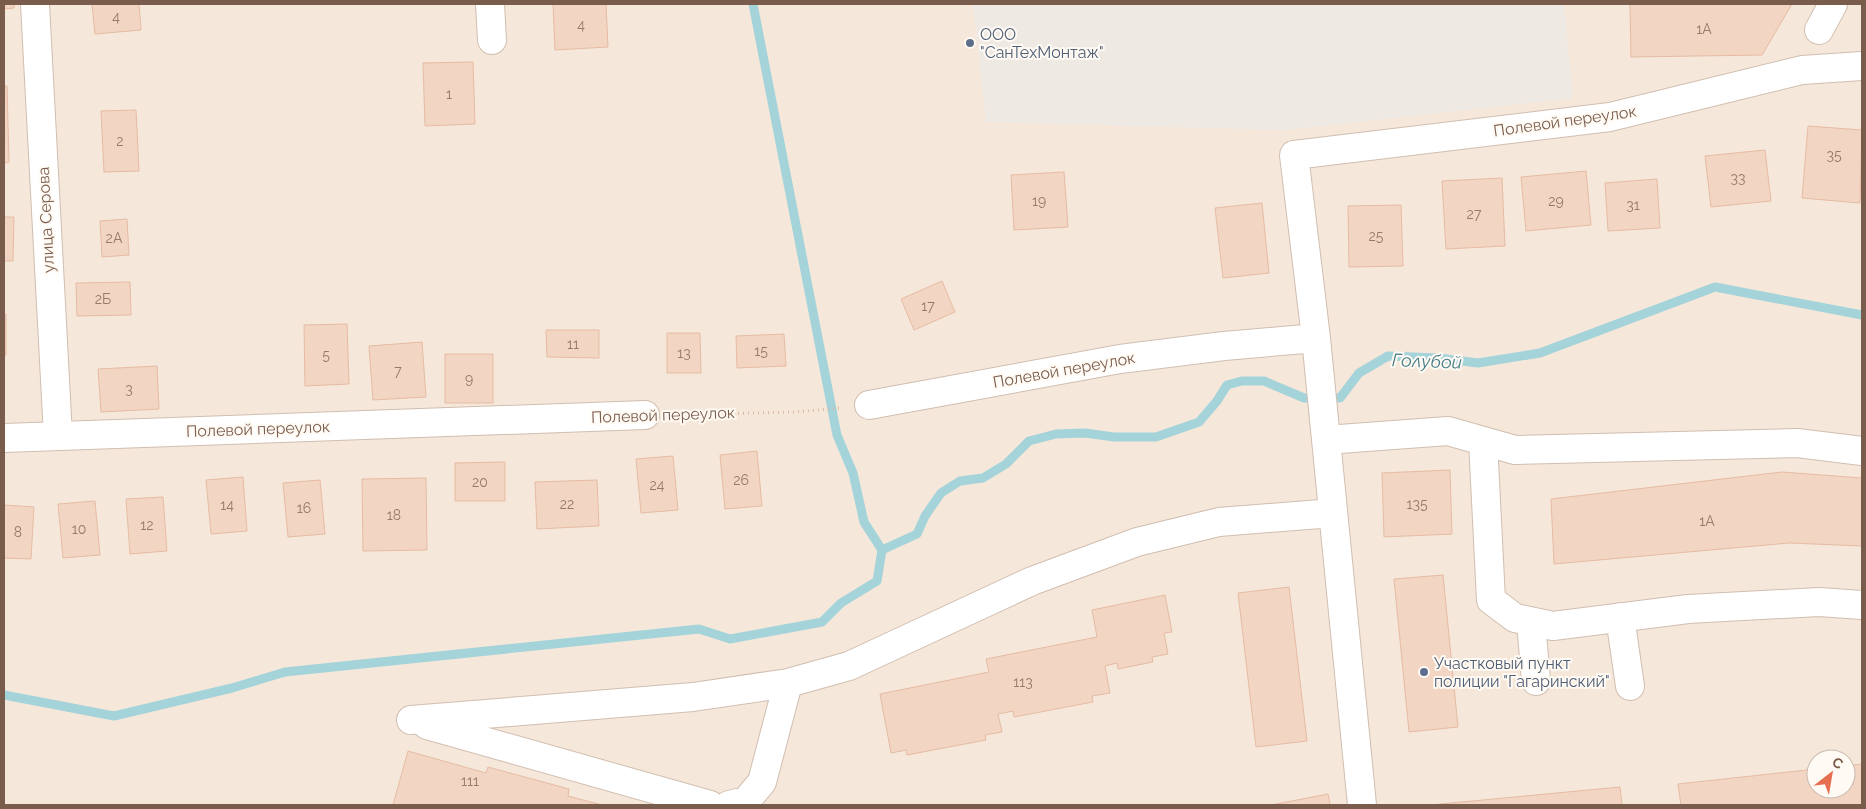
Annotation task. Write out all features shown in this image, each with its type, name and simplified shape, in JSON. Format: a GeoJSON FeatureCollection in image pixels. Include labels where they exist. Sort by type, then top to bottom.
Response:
{"type":"FeatureCollection","features":[{"type":"Feature","properties":{"kind":"street","name":"улица Серова"},"geometry":{"type":"LineString","coordinates":[[35,4],[58,436]]}},
{"type":"Feature","properties":{"kind":"street"},"geometry":{"type":"LineString","coordinates":[[490,4],[492,40]]}},
{"type":"Feature","properties":{"kind":"street"},"geometry":{"type":"LineString","coordinates":[[1819,30],[1833,4]]}},
{"type":"Feature","properties":{"kind":"street","name":"Полевой переулок"},"geometry":{"type":"LineString","coordinates":[[869,405],[1120,359],[1224,346],[1316,338],[1294,155],[1610,117],[1802,70],[1862,66]]}},
{"type":"Feature","properties":{"kind":"street"},"geometry":{"type":"LineString","coordinates":[[1316,338],[1362,805]]}},
{"type":"Feature","properties":{"kind":"street","name":"Полевой переулок"},"geometry":{"type":"LineString","coordinates":[[4,438],[645,415]]}},
{"type":"Feature","properties":{"kind":"street"},"geometry":{"type":"LineString","coordinates":[[1326,433],[1448,432],[1515,450],[1797,443],[1862,451]]}},
{"type":"Feature","properties":{"kind":"street"},"geometry":{"type":"LineString","coordinates":[[1483,441],[1491,600],[1514,618],[1553,626],[1688,609],[1819,602],[1862,605]]}},
{"type":"Feature","properties":{"kind":"street"},"geometry":{"type":"LineString","coordinates":[[710,805],[411,720],[693,696],[788,683],[849,666],[1032,581],[1137,542],[1219,522],[1333,513]]}},
{"type":"Feature","properties":{"kind":"street"},"geometry":{"type":"LineString","coordinates":[[1620,618],[1630,686]]}},
{"type":"Feature","properties":{"kind":"street"},"geometry":{"type":"LineString","coordinates":[[1531,622],[1536,681]]}},
{"type":"Feature","properties":{"kind":"street"},"geometry":{"type":"LineString","coordinates":[[729,805],[746,801],[762,782],[788,683]]}},
{"type":"Feature","properties":{"kind":"path","name":"Полевой переулок"},"geometry":{"type":"LineString","coordinates":[[645,415],[794,412],[869,405]]}},
{"type":"Feature","properties":{"kind":"shaded area"},"geometry":{"type":"Polygon","coordinates":[[[4,4],[1862,4],[1862,805],[4,805],[4,4]]]}},
{"type":"Feature","properties":{"kind":"shaded area"},"geometry":{"type":"Polygon","coordinates":[[[973,4],[1564,4],[1573,98],[1285,130],[986,122],[973,4]]]}},
{"type":"Feature","properties":{"kind":"building"},"geometry":{"type":"Polygon","coordinates":[[[4,4],[14,4],[14,8],[4,9],[4,4]]]}},
{"type":"Feature","properties":{"kind":"building"},"geometry":{"type":"Polygon","coordinates":[[[92,4],[139,4],[141,30],[95,34],[92,4]]]}},
{"type":"Feature","properties":{"kind":"building"},"geometry":{"type":"Polygon","coordinates":[[[553,4],[606,4],[608,47],[555,50],[553,4]]]}},
{"type":"Feature","properties":{"kind":"building"},"geometry":{"type":"Polygon","coordinates":[[[1630,4],[1792,4],[1762,55],[1631,57],[1630,4]]]}},
{"type":"Feature","properties":{"kind":"building"},"geometry":{"type":"Polygon","coordinates":[[[473,62],[475,124],[425,126],[423,63],[473,62]]]}},
{"type":"Feature","properties":{"kind":"building"},"geometry":{"type":"Polygon","coordinates":[[[4,86],[7,86],[9,162],[4,163],[4,86]]]}},
{"type":"Feature","properties":{"kind":"building"},"geometry":{"type":"Polygon","coordinates":[[[136,110],[139,171],[104,172],[101,111],[136,110]]]}},
{"type":"Feature","properties":{"kind":"building"},"geometry":{"type":"Polygon","coordinates":[[[1808,126],[1862,130],[1860,203],[1802,198],[1808,126]]]}},
{"type":"Feature","properties":{"kind":"building"},"geometry":{"type":"Polygon","coordinates":[[[1765,150],[1771,201],[1711,207],[1705,156],[1765,150]]]}},
{"type":"Feature","properties":{"kind":"building"},"geometry":{"type":"Polygon","coordinates":[[[1586,171],[1591,225],[1526,231],[1521,177],[1586,171]]]}},
{"type":"Feature","properties":{"kind":"building"},"geometry":{"type":"Polygon","coordinates":[[[1064,172],[1068,227],[1014,230],[1011,175],[1064,172]]]}},
{"type":"Feature","properties":{"kind":"building"},"geometry":{"type":"Polygon","coordinates":[[[1502,178],[1505,246],[1446,249],[1442,181],[1502,178]]]}},
{"type":"Feature","properties":{"kind":"building"},"geometry":{"type":"Polygon","coordinates":[[[1657,179],[1660,228],[1608,231],[1605,183],[1657,179]]]}},
{"type":"Feature","properties":{"kind":"building"},"geometry":{"type":"Polygon","coordinates":[[[1262,203],[1269,273],[1223,278],[1215,208],[1262,203]]]}},
{"type":"Feature","properties":{"kind":"building"},"geometry":{"type":"Polygon","coordinates":[[[1401,205],[1403,266],[1349,267],[1348,206],[1401,205]]]}},
{"type":"Feature","properties":{"kind":"building"},"geometry":{"type":"Polygon","coordinates":[[[4,217],[14,217],[13,261],[4,261],[4,217]]]}},
{"type":"Feature","properties":{"kind":"building"},"geometry":{"type":"Polygon","coordinates":[[[127,219],[129,255],[102,257],[100,221],[127,219]]]}},
{"type":"Feature","properties":{"kind":"building"},"geometry":{"type":"Polygon","coordinates":[[[942,281],[955,312],[914,330],[901,299],[942,281]]]}},
{"type":"Feature","properties":{"kind":"building"},"geometry":{"type":"Polygon","coordinates":[[[130,282],[131,315],[77,316],[76,283],[130,282]]]}},
{"type":"Feature","properties":{"kind":"building"},"geometry":{"type":"Polygon","coordinates":[[[4,314],[6,314],[6,355],[4,355],[4,314]]]}},
{"type":"Feature","properties":{"kind":"building"},"geometry":{"type":"Polygon","coordinates":[[[347,324],[349,384],[305,386],[304,325],[347,324]]]}},
{"type":"Feature","properties":{"kind":"building"},"geometry":{"type":"Polygon","coordinates":[[[546,330],[599,330],[599,358],[547,357],[546,330]]]}},
{"type":"Feature","properties":{"kind":"building"},"geometry":{"type":"Polygon","coordinates":[[[667,333],[700,333],[701,373],[667,373],[667,333]]]}},
{"type":"Feature","properties":{"kind":"building"},"geometry":{"type":"Polygon","coordinates":[[[784,334],[786,366],[737,368],[736,336],[784,334]]]}},
{"type":"Feature","properties":{"kind":"building"},"geometry":{"type":"Polygon","coordinates":[[[422,342],[426,397],[373,400],[369,346],[422,342]]]}},
{"type":"Feature","properties":{"kind":"building"},"geometry":{"type":"Polygon","coordinates":[[[445,354],[493,354],[493,403],[445,403],[445,354]]]}},
{"type":"Feature","properties":{"kind":"building"},"geometry":{"type":"Polygon","coordinates":[[[157,366],[159,409],[101,412],[98,369],[157,366]]]}},
{"type":"Feature","properties":{"kind":"building"},"geometry":{"type":"Polygon","coordinates":[[[757,451],[762,506],[725,509],[720,455],[757,451]]]}},
{"type":"Feature","properties":{"kind":"building"},"geometry":{"type":"Polygon","coordinates":[[[673,456],[678,510],[641,513],[636,459],[673,456]]]}},
{"type":"Feature","properties":{"kind":"building"},"geometry":{"type":"Polygon","coordinates":[[[505,462],[505,501],[455,501],[455,463],[505,462]]]}},
{"type":"Feature","properties":{"kind":"building"},"geometry":{"type":"Polygon","coordinates":[[[1450,470],[1452,534],[1384,537],[1382,473],[1450,470]]]}},
{"type":"Feature","properties":{"kind":"building"},"geometry":{"type":"Polygon","coordinates":[[[1782,472],[1862,478],[1862,546],[1789,543],[1554,564],[1551,499],[1782,472]]]}},
{"type":"Feature","properties":{"kind":"building"},"geometry":{"type":"Polygon","coordinates":[[[243,477],[247,531],[211,534],[206,480],[243,477]]]}},
{"type":"Feature","properties":{"kind":"building"},"geometry":{"type":"Polygon","coordinates":[[[426,478],[427,550],[363,551],[362,479],[426,478]]]}},
{"type":"Feature","properties":{"kind":"building"},"geometry":{"type":"Polygon","coordinates":[[[320,480],[325,534],[288,537],[283,483],[320,480]]]}},
{"type":"Feature","properties":{"kind":"building"},"geometry":{"type":"Polygon","coordinates":[[[597,480],[599,526],[537,529],[535,482],[597,480]]]}},
{"type":"Feature","properties":{"kind":"building"},"geometry":{"type":"Polygon","coordinates":[[[163,497],[167,551],[130,554],[126,499],[163,497]]]}},
{"type":"Feature","properties":{"kind":"building"},"geometry":{"type":"Polygon","coordinates":[[[95,501],[100,555],[63,558],[58,504],[95,501]]]}},
{"type":"Feature","properties":{"kind":"building"},"geometry":{"type":"Polygon","coordinates":[[[4,505],[34,507],[31,559],[4,558],[4,505]]]}},
{"type":"Feature","properties":{"kind":"building"},"geometry":{"type":"Polygon","coordinates":[[[1443,575],[1458,727],[1409,732],[1394,579],[1443,575]]]}},
{"type":"Feature","properties":{"kind":"building"},"geometry":{"type":"Polygon","coordinates":[[[1289,587],[1307,741],[1256,747],[1238,593],[1289,587]]]}},
{"type":"Feature","properties":{"kind":"building"},"geometry":{"type":"Polygon","coordinates":[[[1165,595],[1172,632],[1164,633],[1168,654],[1152,657],[1153,662],[1118,669],[1117,663],[1105,666],[1110,693],[1092,696],[1093,702],[1014,717],[1013,711],[998,714],[1002,732],[985,735],[986,740],[907,755],[906,750],[891,753],[880,694],[989,672],[986,659],[1097,637],[1092,610],[1165,595]]]}},
{"type":"Feature","properties":{"kind":"building"},"geometry":{"type":"Polygon","coordinates":[[[408,751],[486,773],[488,767],[569,789],[568,796],[602,805],[393,805],[408,751]]]}},
{"type":"Feature","properties":{"kind":"building"},"geometry":{"type":"Polygon","coordinates":[[[1862,764],[1862,805],[1681,805],[1678,784],[1806,770],[1806,799],[1856,799],[1856,765],[1862,764]]]}},
{"type":"Feature","properties":{"kind":"building"},"geometry":{"type":"Polygon","coordinates":[[[1620,787],[1622,805],[1430,805],[1620,787]]]}},
{"type":"Feature","properties":{"kind":"building"},"geometry":{"type":"Polygon","coordinates":[[[1328,794],[1330,805],[1271,805],[1328,794]]]}},
{"type":"Feature","properties":{"kind":"waterway"},"geometry":{"type":"LineString","coordinates":[[4,695],[114,716],[232,688],[285,672],[699,629],[730,639],[822,622],[841,603],[877,581],[882,550],[864,522],[853,473],[837,435],[753,4]]}},
{"type":"Feature","properties":{"kind":"waterway","name":"Голубой"},"geometry":{"type":"LineString","coordinates":[[882,550],[917,534],[925,516],[941,493],[960,481],[983,478],[1006,464],[1029,441],[1056,434],[1085,433],[1114,437],[1156,437],[1199,422],[1217,401],[1227,385],[1242,381],[1264,381],[1304,398],[1340,398],[1359,373],[1388,356],[1439,358],[1478,363],[1540,353],[1715,287],[1862,315]]}},
{"type":"Feature","properties":{"kind":"place","name":"ООО \"СанТехМонтаж\""},"geometry":{"type":"Point","coordinates":[970,43]}},
{"type":"Feature","properties":{"kind":"place","name":"Участковый пункт полиции \"Гагаринский\""},"geometry":{"type":"Point","coordinates":[1424,672]}}]}
